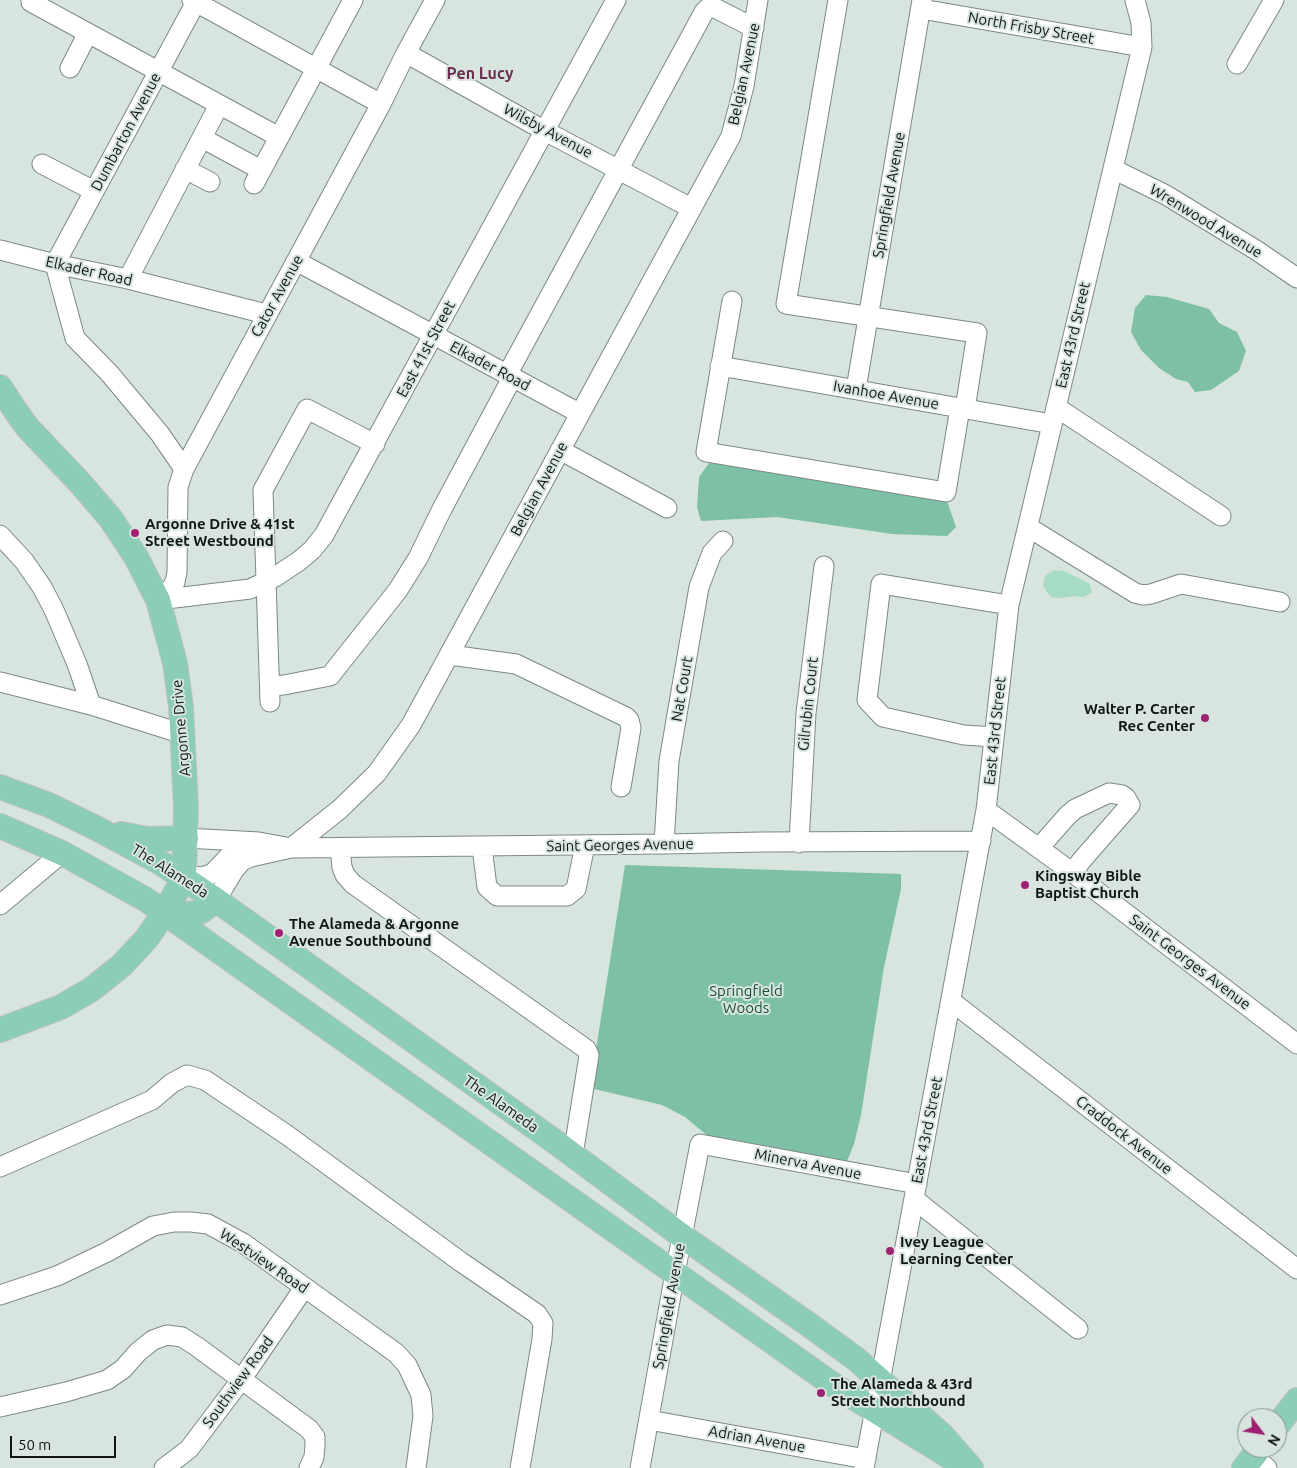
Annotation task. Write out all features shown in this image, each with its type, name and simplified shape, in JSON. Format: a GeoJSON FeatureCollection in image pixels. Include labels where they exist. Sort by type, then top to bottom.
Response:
{"type":"FeatureCollection","features":[{"type":"Feature","properties":{"kind":"main road","name":"Argonne Drive"},"geometry":{"type":"LineString","coordinates":[[0,387],[28,428],[81,484],[110,519],[136,557],[158,600],[176,670],[183,734],[186,838],[184,878],[164,913],[138,949],[109,977],[62,1007],[0,1030]]}},
{"type":"Feature","properties":{"kind":"main road","name":"The Alameda"},"geometry":{"type":"LineString","coordinates":[[0,787],[49,805],[137,849],[216,900],[573,1155],[682,1236],[808,1324],[880,1380],[942,1435],[970,1468]]}},
{"type":"Feature","properties":{"kind":"main road","name":"The Alameda"},"geometry":{"type":"LineString","coordinates":[[0,826],[62,853],[116,882],[164,913],[832,1384],[931,1447],[970,1468]]}},
{"type":"Feature","properties":{"kind":"main road"},"geometry":{"type":"LineString","coordinates":[[96,828],[148,840],[186,838]]}},
{"type":"Feature","properties":{"kind":"main road"},"geometry":{"type":"LineString","coordinates":[[164,913],[197,913],[216,900]]}},
{"type":"Feature","properties":{"kind":"main road"},"geometry":{"type":"LineString","coordinates":[[1287,1413],[1297,1400]]}},
{"type":"Feature","properties":{"kind":"street"},"geometry":{"type":"LineString","coordinates":[[31,0],[31,2],[279,137]]}},
{"type":"Feature","properties":{"kind":"street"},"geometry":{"type":"LineString","coordinates":[[202,138],[258,177],[353,0]]}},
{"type":"Feature","properties":{"kind":"street","name":"Cator Avenue"},"geometry":{"type":"LineString","coordinates":[[158,600],[169,592],[175,582],[177,572],[179,560],[178,487],[184,469],[435,0]]}},
{"type":"Feature","properties":{"kind":"street","name":"East 41st Street"},"geometry":{"type":"LineString","coordinates":[[158,600],[250,589],[299,561],[312,550],[324,535],[616,0]]}},
{"type":"Feature","properties":{"kind":"street","name":"Belgian Avenue"},"geometry":{"type":"LineString","coordinates":[[216,900],[234,870],[242,861],[251,857],[292,848],[340,809],[377,773],[411,725],[730,136],[742,95],[758,0]]}},
{"type":"Feature","properties":{"kind":"street"},"geometry":{"type":"LineString","coordinates":[[732,301],[706,452],[946,492],[977,333],[786,304],[838,0]]}},
{"type":"Feature","properties":{"kind":"street","name":"East 43rd Street"},"geometry":{"type":"LineString","coordinates":[[865,1463],[981,841],[1009,605],[1142,47],[1141,23],[1135,0]]}},
{"type":"Feature","properties":{"kind":"street"},"geometry":{"type":"LineString","coordinates":[[1237,64],[1274,0]]}},
{"type":"Feature","properties":{"kind":"street"},"geometry":{"type":"LineString","coordinates":[[195,1],[381,104]]}},
{"type":"Feature","properties":{"kind":"street","name":"Dumbarton Avenue"},"geometry":{"type":"LineString","coordinates":[[55,264],[195,1]]}},
{"type":"Feature","properties":{"kind":"street","name":"Springfield Avenue"},"geometry":{"type":"LineString","coordinates":[[856,389],[922,5]]}},
{"type":"Feature","properties":{"kind":"street","name":"North Frisby Street"},"geometry":{"type":"LineString","coordinates":[[922,5],[1142,47]]}},
{"type":"Feature","properties":{"kind":"street"},"geometry":{"type":"LineString","coordinates":[[374,444],[307,409],[263,490],[270,694],[284,686],[330,676],[398,590],[418,558],[509,376],[704,12],[713,7],[754,28]]}},
{"type":"Feature","properties":{"kind":"street"},"geometry":{"type":"LineString","coordinates":[[70,68],[88,33]]}},
{"type":"Feature","properties":{"kind":"street","name":"Wilsby Avenue"},"geometry":{"type":"LineString","coordinates":[[406,53],[545,131],[691,208]]}},
{"type":"Feature","properties":{"kind":"street"},"geometry":{"type":"LineString","coordinates":[[128,279],[219,105]]}},
{"type":"Feature","properties":{"kind":"street"},"geometry":{"type":"LineString","coordinates":[[42,164],[94,191]]}},
{"type":"Feature","properties":{"kind":"street"},"geometry":{"type":"LineString","coordinates":[[185,169],[210,182]]}},
{"type":"Feature","properties":{"kind":"street","name":"Wrenwood Avenue"},"geometry":{"type":"LineString","coordinates":[[1113,169],[1166,195],[1296,274]]}},
{"type":"Feature","properties":{"kind":"street","name":"Elkader Road"},"geometry":{"type":"LineString","coordinates":[[0,250],[55,264],[128,279],[266,314]]}},
{"type":"Feature","properties":{"kind":"street","name":"Elkader Road"},"geometry":{"type":"LineString","coordinates":[[296,261],[579,413]]}},
{"type":"Feature","properties":{"kind":"street"},"geometry":{"type":"LineString","coordinates":[[55,264],[75,338],[110,374],[160,434],[184,469]]}},
{"type":"Feature","properties":{"kind":"street","name":"Ivanhoe Avenue"},"geometry":{"type":"LineString","coordinates":[[720,366],[962,408],[1054,416],[1221,516]]}},
{"type":"Feature","properties":{"kind":"street"},"geometry":{"type":"LineString","coordinates":[[560,450],[668,508]]}},
{"type":"Feature","properties":{"kind":"street"},"geometry":{"type":"LineString","coordinates":[[1028,527],[1134,593],[1151,594],[1181,584],[1280,602]]}},
{"type":"Feature","properties":{"kind":"street"},"geometry":{"type":"LineString","coordinates":[[0,535],[24,561],[42,587],[77,664],[91,705]]}},
{"type":"Feature","properties":{"kind":"street","name":"Nat Court"},"geometry":{"type":"LineString","coordinates":[[664,844],[669,761],[699,587],[712,553],[723,541]]}},
{"type":"Feature","properties":{"kind":"street","name":"Gilrubin Court"},"geometry":{"type":"LineString","coordinates":[[799,843],[806,714],[824,566]]}},
{"type":"Feature","properties":{"kind":"street"},"geometry":{"type":"LineString","coordinates":[[994,737],[964,735],[883,717],[867,700],[881,584],[1009,605]]}},
{"type":"Feature","properties":{"kind":"street"},"geometry":{"type":"LineString","coordinates":[[450,654],[516,664],[626,717],[631,728],[621,787]]}},
{"type":"Feature","properties":{"kind":"street"},"geometry":{"type":"LineString","coordinates":[[0,682],[91,705],[183,734]]}},
{"type":"Feature","properties":{"kind":"street"},"geometry":{"type":"LineString","coordinates":[[1038,848],[1075,809],[1109,793],[1122,795],[1130,805],[1081,862],[1074,873]]}},
{"type":"Feature","properties":{"kind":"street","name":"Saint Georges Avenue"},"geometry":{"type":"LineString","coordinates":[[986,810],[1074,873],[1297,1044]]}},
{"type":"Feature","properties":{"kind":"street","name":"Saint Georges Avenue"},"geometry":{"type":"LineString","coordinates":[[186,838],[259,842],[292,848],[981,841]]}},
{"type":"Feature","properties":{"kind":"street"},"geometry":{"type":"LineString","coordinates":[[184,878],[206,876],[213,873],[238,849],[259,842]]}},
{"type":"Feature","properties":{"kind":"street"},"geometry":{"type":"LineString","coordinates":[[482,847],[486,887],[497,896],[567,896],[576,889],[585,845]]}},
{"type":"Feature","properties":{"kind":"street"},"geometry":{"type":"LineString","coordinates":[[340,848],[342,867],[345,875],[353,884],[586,1049],[589,1055],[573,1155]]}},
{"type":"Feature","properties":{"kind":"street"},"geometry":{"type":"LineString","coordinates":[[0,905],[62,853]]}},
{"type":"Feature","properties":{"kind":"street","name":"Craddock Avenue"},"geometry":{"type":"LineString","coordinates":[[951,1001],[1297,1269]]}},
{"type":"Feature","properties":{"kind":"street"},"geometry":{"type":"LineString","coordinates":[[0,1167],[152,1100],[172,1083],[188,1075],[205,1080],[287,1135],[537,1314],[543,1323],[542,1339],[520,1468]]}},
{"type":"Feature","properties":{"kind":"street","name":"Springfield Avenue"},"geometry":{"type":"LineString","coordinates":[[640,1468],[700,1144]]}},
{"type":"Feature","properties":{"kind":"street","name":"Minerva Avenue"},"geometry":{"type":"LineString","coordinates":[[700,1144],[915,1192]]}},
{"type":"Feature","properties":{"kind":"street"},"geometry":{"type":"LineString","coordinates":[[915,1192],[1078,1329]]}},
{"type":"Feature","properties":{"kind":"street","name":"Westview Road"},"geometry":{"type":"LineString","coordinates":[[0,1295],[57,1276],[107,1252],[153,1226],[174,1222],[208,1224],[226,1233],[396,1353],[415,1380],[421,1395],[423,1416],[416,1468]]}},
{"type":"Feature","properties":{"kind":"street","name":"Southview Road"},"geometry":{"type":"LineString","coordinates":[[164,1468],[189,1449],[241,1380],[304,1288]]}},
{"type":"Feature","properties":{"kind":"street"},"geometry":{"type":"LineString","coordinates":[[0,1407],[66,1392],[107,1380],[123,1369],[138,1352],[153,1340],[167,1335],[182,1337],[309,1429],[314,1437],[315,1445],[314,1457],[310,1468]]}},
{"type":"Feature","properties":{"kind":"street","name":"Adrian Avenue"},"geometry":{"type":"LineString","coordinates":[[649,1420],[865,1463]]}},
{"type":"Feature","properties":{"kind":"green space"},"geometry":{"type":"Polygon","coordinates":[[[1146,295],[1167,297],[1209,309],[1219,323],[1237,332],[1246,351],[1239,371],[1211,390],[1195,392],[1188,382],[1176,379],[1159,368],[1141,350],[1131,332],[1135,308],[1146,295]]]}},
{"type":"Feature","properties":{"kind":"green space"},"geometry":{"type":"Polygon","coordinates":[[[709,463],[742,465],[947,501],[956,527],[947,536],[892,534],[777,517],[701,521],[697,507],[699,477],[709,463]]]}},
{"type":"Feature","properties":{"kind":"green space"},"geometry":{"type":"Polygon","coordinates":[[[1054,570],[1064,571],[1090,584],[1092,593],[1083,597],[1052,597],[1043,585],[1045,576],[1054,570]]]}},
{"type":"Feature","properties":{"kind":"green space","name":"Springfield Woods"},"geometry":{"type":"Polygon","coordinates":[[[625,865],[901,874],[901,889],[884,967],[861,1115],[854,1144],[845,1166],[747,1143],[709,1137],[685,1117],[662,1105],[590,1088],[625,865]]]}},
{"type":"Feature","properties":{"kind":"place","name":"Argonne Drive & 41st Street Westbound"},"geometry":{"type":"Point","coordinates":[135,533]}},
{"type":"Feature","properties":{"kind":"place","name":"Walter P. Carter Rec Center"},"geometry":{"type":"Point","coordinates":[1205,718]}},
{"type":"Feature","properties":{"kind":"place","name":"Kingsway Bible Baptist Church"},"geometry":{"type":"Point","coordinates":[1025,885]}},
{"type":"Feature","properties":{"kind":"place","name":"The Alameda & Argonne Avenue Southbound"},"geometry":{"type":"Point","coordinates":[279,933]}},
{"type":"Feature","properties":{"kind":"place","name":"Ivey League Learning Center"},"geometry":{"type":"Point","coordinates":[890,1251]}},
{"type":"Feature","properties":{"kind":"place","name":"The Alameda & 43rd Street Northbound"},"geometry":{"type":"Point","coordinates":[821,1393]}},
{"type":"Feature","properties":{"kind":"district","name":"Pen Lucy"},"geometry":{"type":"Point","coordinates":[480,74]}}]}
